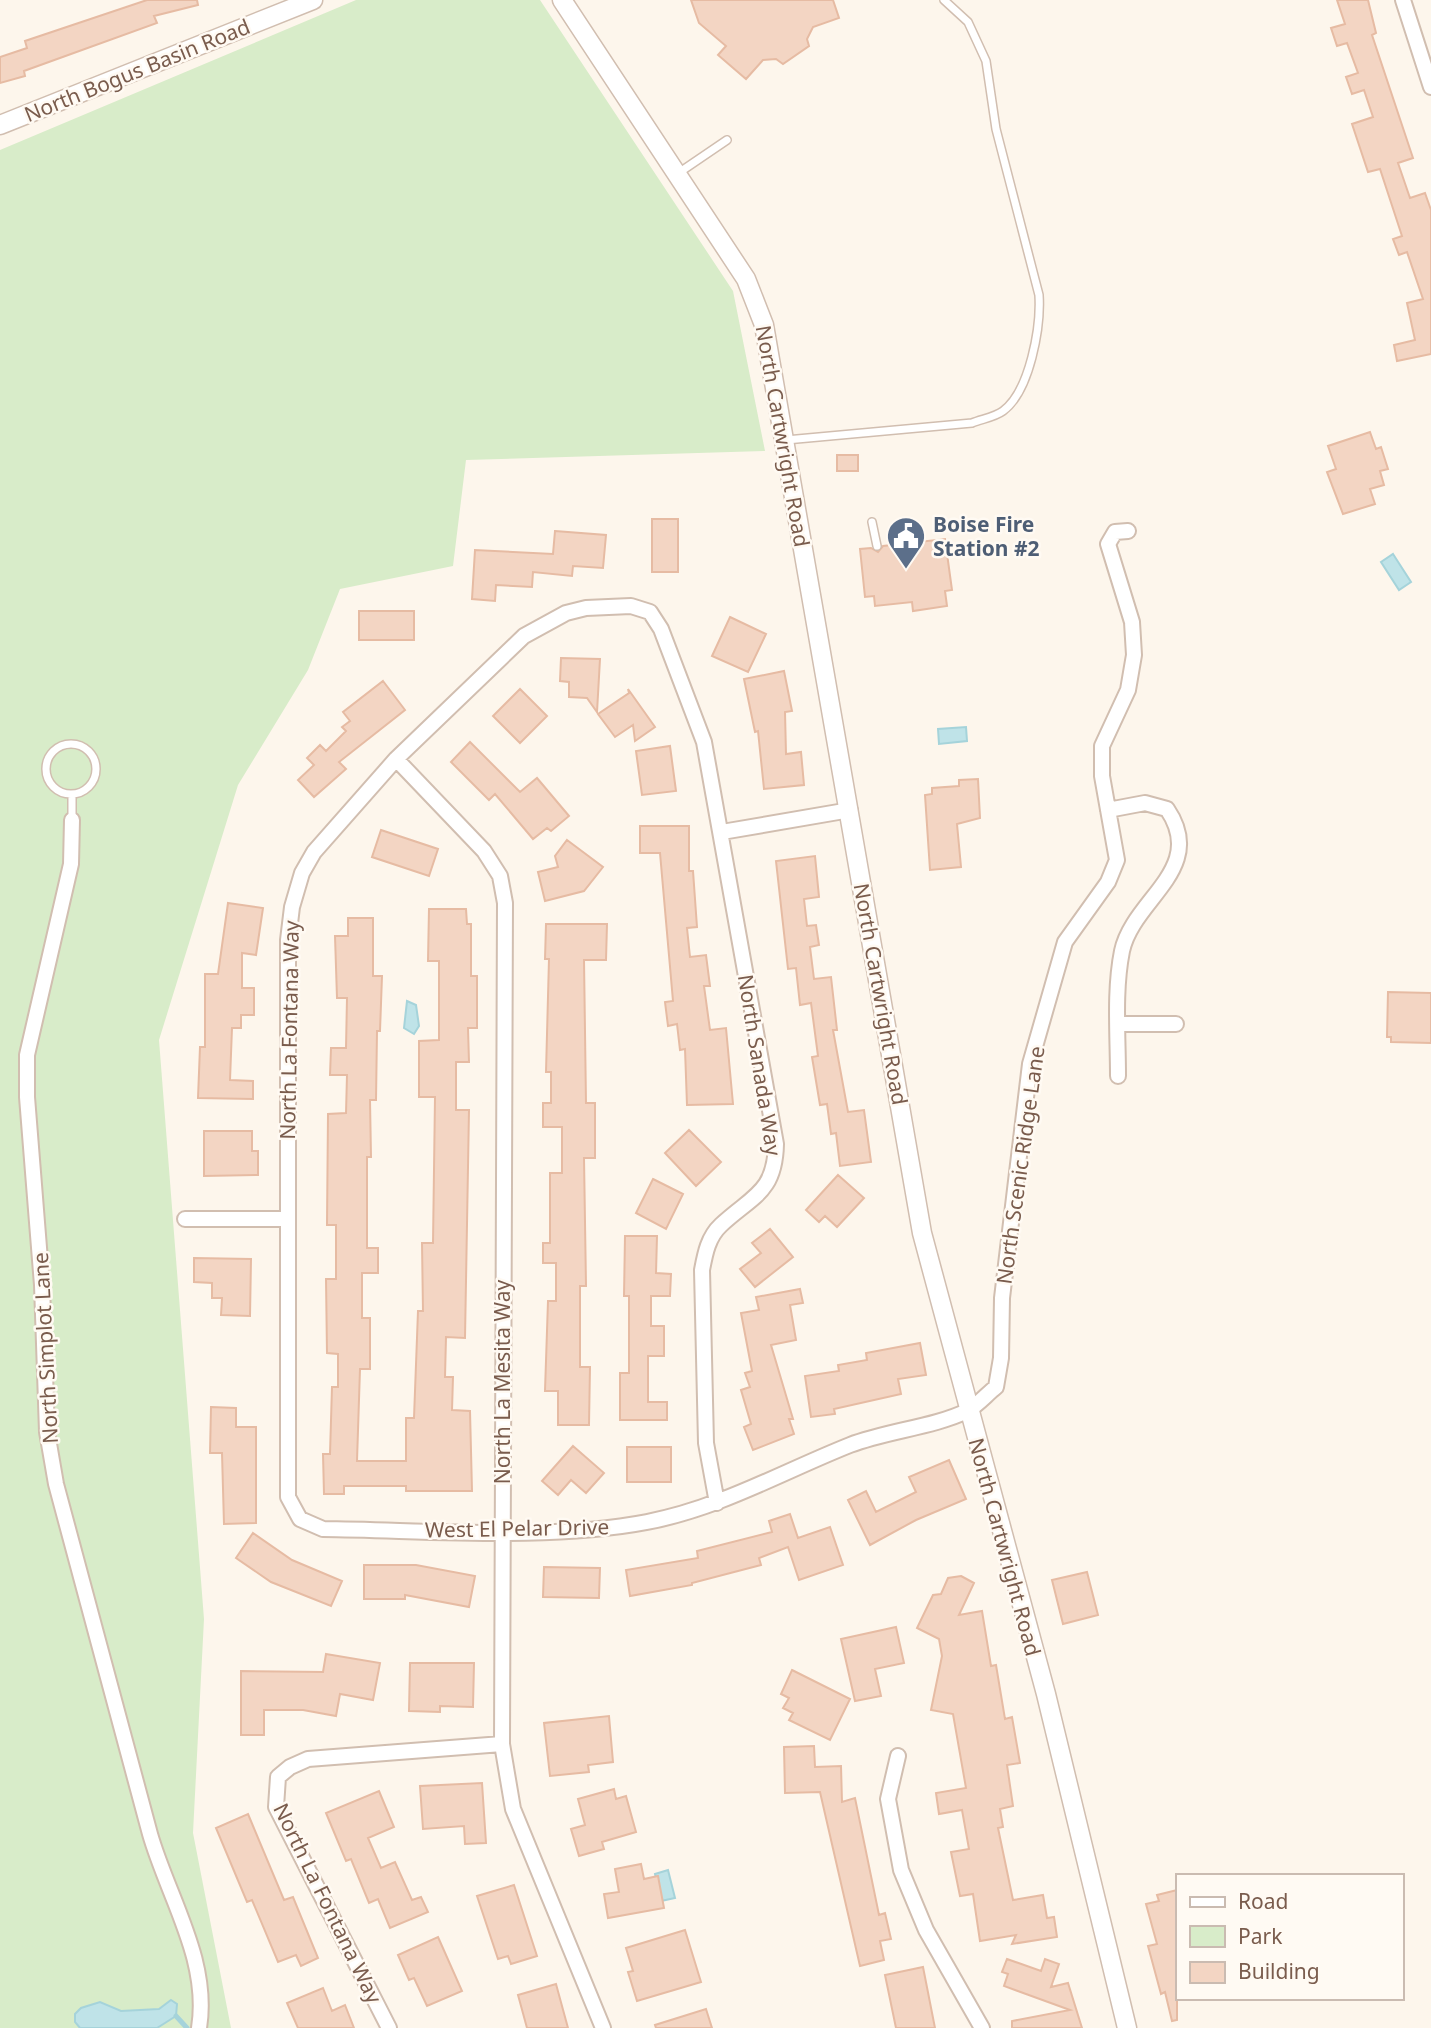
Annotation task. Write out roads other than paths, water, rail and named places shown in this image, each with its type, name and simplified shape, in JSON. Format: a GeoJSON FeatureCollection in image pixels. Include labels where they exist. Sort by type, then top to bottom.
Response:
{"type":"FeatureCollection","features":[{"type":"Feature","properties":{"kind":"street","name":"North Bogus Basin Road"},"geometry":{"type":"LineString","coordinates":[[0,125],[313,0]]}},
{"type":"Feature","properties":{"kind":"street","name":"North Cartwright Road"},"geometry":{"type":"LineString","coordinates":[[562,0],[746,279],[760,314],[785,440],[922,1233],[1046,1694],[1127,2028]]}},
{"type":"Feature","properties":{"kind":"street"},"geometry":{"type":"LineString","coordinates":[[1403,0],[1431,87]]}},
{"type":"Feature","properties":{"kind":"street","name":"North Scenic Ridge Lane"},"geometry":{"type":"LineString","coordinates":[[968,1410],[996,1387],[1001,1357],[1002,1298],[1030,1065],[1065,942],[1108,882],[1117,860],[1108,810],[1102,747],[1128,690],[1134,655],[1132,622],[1108,544],[1115,532],[1128,531]]}},
{"type":"Feature","properties":{"kind":"street","name":"North La Fontana Way"},"geometry":{"type":"LineString","coordinates":[[300,1519],[288,1497],[287,1219],[288,940],[292,907],[302,873],[314,852],[396,759],[524,636],[566,614],[610,605],[631,606],[650,612]]}},
{"type":"Feature","properties":{"kind":"street","name":"North Sanada Way"},"geometry":{"type":"LineString","coordinates":[[650,612],[661,629],[704,742],[776,1144],[776,1167],[766,1188],[719,1227],[706,1248],[704,1259],[706,1443],[717,1503]]}},
{"type":"Feature","properties":{"kind":"street","name":"North La Mesita Way"},"geometry":{"type":"LineString","coordinates":[[396,759],[484,851],[500,876],[505,903],[502,1744],[513,1809],[603,2028]]}},
{"type":"Feature","properties":{"kind":"street"},"geometry":{"type":"LineString","coordinates":[[1108,810],[1145,803],[1167,809],[1178,825],[1177,855],[1172,875],[1130,925],[1122,949],[1118,976],[1118,1076]]}},
{"type":"Feature","properties":{"kind":"street"},"geometry":{"type":"LineString","coordinates":[[722,832],[850,810]]}},
{"type":"Feature","properties":{"kind":"street","name":"North Simplot Lane"},"geometry":{"type":"LineString","coordinates":[[72,820],[71,863],[27,1055],[27,1097],[42,1286],[47,1432],[56,1484],[151,1838],[177,1905],[198,1976],[202,2011],[199,2028]]}},
{"type":"Feature","properties":{"kind":"street"},"geometry":{"type":"LineString","coordinates":[[1118,1024],[1176,1024]]}},
{"type":"Feature","properties":{"kind":"street"},"geometry":{"type":"LineString","coordinates":[[185,1219],[287,1219]]}},
{"type":"Feature","properties":{"kind":"street","name":"West El Pelar Drive"},"geometry":{"type":"LineString","coordinates":[[300,1519],[323,1530],[583,1530],[647,1522],[717,1503],[852,1444],[968,1410]]}},
{"type":"Feature","properties":{"kind":"street","name":"North La Fontana Way"},"geometry":{"type":"LineString","coordinates":[[389,2028],[276,1807],[278,1777],[290,1767],[308,1759],[502,1744]]}},
{"type":"Feature","properties":{"kind":"street"},"geometry":{"type":"LineString","coordinates":[[898,1756],[888,1799],[901,1870],[926,1930],[982,2028]]}},
{"type":"Feature","properties":{"kind":"lane"},"geometry":{"type":"LineString","coordinates":[[785,440],[982,419],[1001,412],[1014,400],[1033,352],[1041,320],[1039,295],[996,129],[986,61],[968,22],[944,0]]}},
{"type":"Feature","properties":{"kind":"lane"},"geometry":{"type":"LineString","coordinates":[[677,175],[727,140]]}},
{"type":"Feature","properties":{"kind":"lane"},"geometry":{"type":"LineString","coordinates":[[872,522],[877,545]]}},
{"type":"Feature","properties":{"kind":"lane"},"geometry":{"type":"LineString","coordinates":[[67,744],[75,744],[89,752],[96,766],[95,775],[87,788],[72,794],[56,789],[50,783],[46,767],[52,752],[67,744]]}},
{"type":"Feature","properties":{"kind":"lane"},"geometry":{"type":"LineString","coordinates":[[72,794],[72,820]]}},
{"type":"Feature","properties":{"kind":"water"},"geometry":{"type":"Polygon","coordinates":[[[1393,554],[1411,582],[1399,590],[1381,562],[1393,554]]]}},
{"type":"Feature","properties":{"kind":"water"},"geometry":{"type":"Polygon","coordinates":[[[966,727],[967,741],[939,744],[938,729],[966,727]]]}},
{"type":"Feature","properties":{"kind":"water"},"geometry":{"type":"Polygon","coordinates":[[[407,1001],[416,1005],[419,1026],[414,1034],[404,1028],[407,1001]]]}},
{"type":"Feature","properties":{"kind":"water"},"geometry":{"type":"Polygon","coordinates":[[[668,1870],[675,1898],[661,1901],[655,1874],[668,1870]]]}},
{"type":"Feature","properties":{"kind":"water"},"geometry":{"type":"Polygon","coordinates":[[[171,2000],[177,2004],[176,2016],[157,2028],[80,2028],[75,2022],[75,2014],[81,2008],[100,2002],[121,2011],[159,2009],[171,2000]]]}},
{"type":"Feature","properties":{"kind":"waterway"},"geometry":{"type":"LineString","coordinates":[[176,2016],[187,2028]]}},
{"type":"Feature","properties":{"kind":"place","name":"Boise Fire Station #2"},"geometry":{"type":"Point","coordinates":[906,570]}}]}
